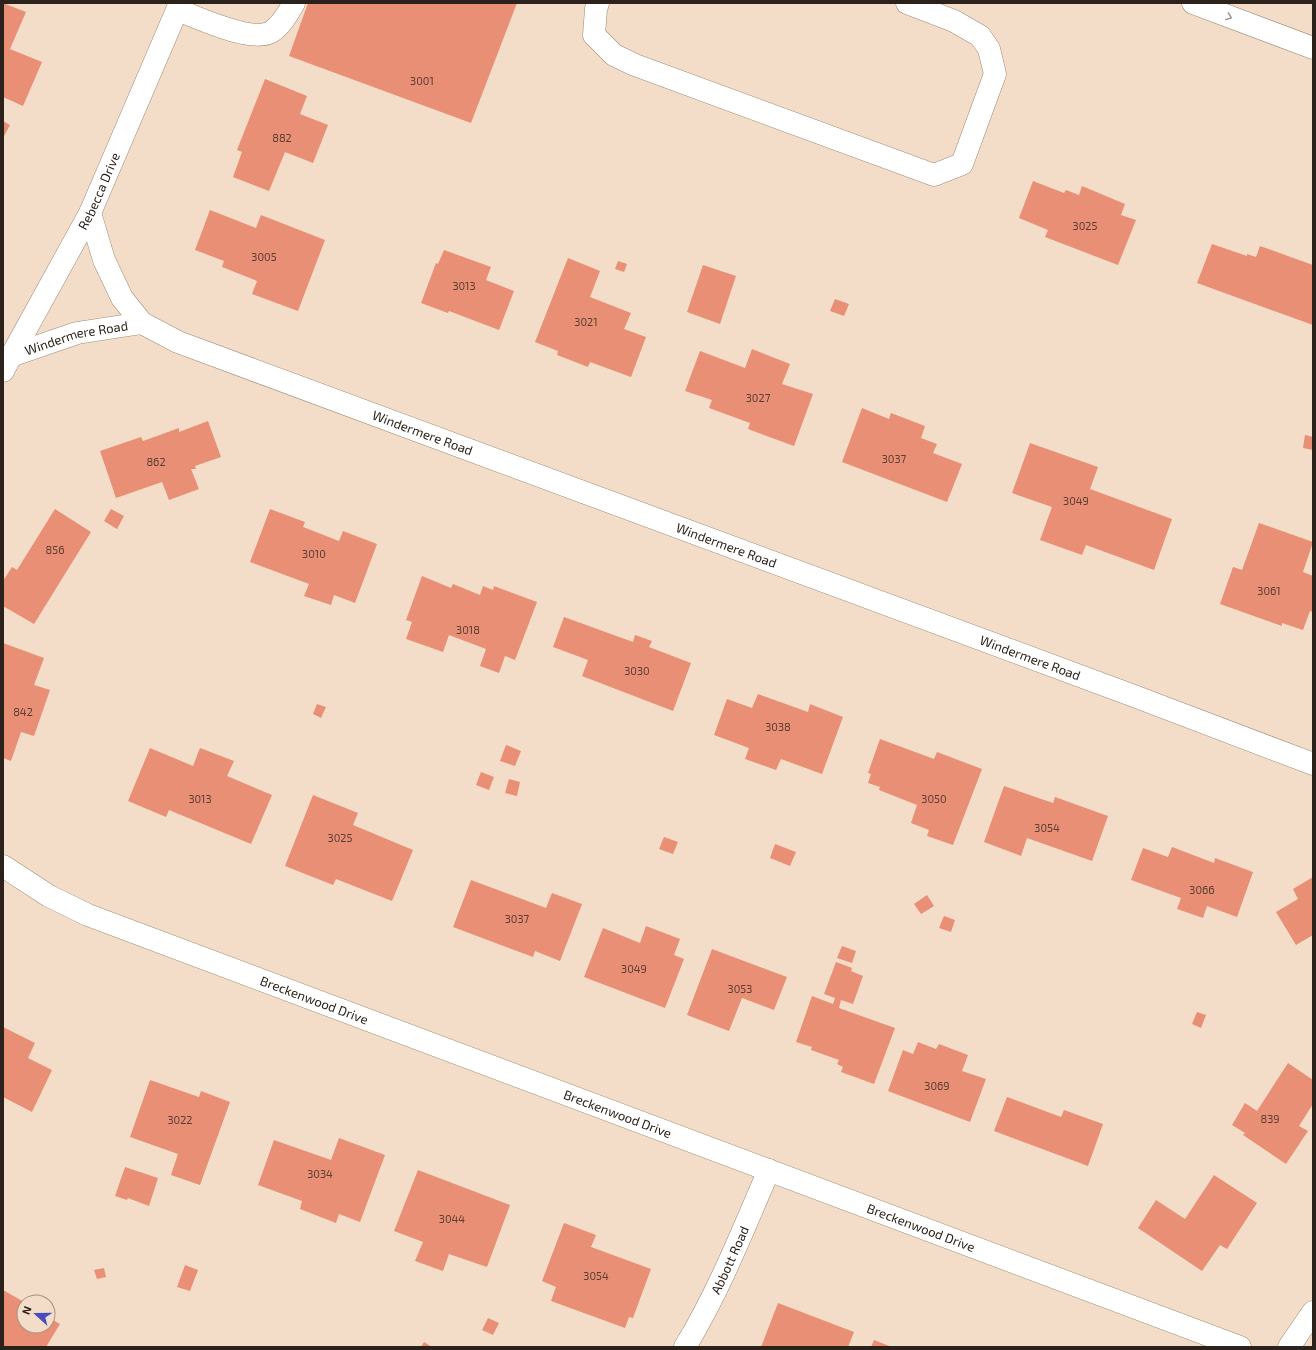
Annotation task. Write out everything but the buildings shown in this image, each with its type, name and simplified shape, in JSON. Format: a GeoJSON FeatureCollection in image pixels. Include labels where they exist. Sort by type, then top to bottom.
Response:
{"type":"FeatureCollection","features":[{"type":"Feature","properties":{"kind":"street"},"geometry":{"type":"LineString","coordinates":[[179,7],[221,27],[251,35],[270,33],[280,25],[294,3]]}},
{"type":"Feature","properties":{"kind":"street"},"geometry":{"type":"LineString","coordinates":[[598,3],[596,9],[594,36],[614,55],[635,65],[934,175],[962,164],[995,74],[989,49],[980,36],[954,21],[907,3]]}},
{"type":"Feature","properties":{"kind":"street"},"geometry":{"type":"LineString","coordinates":[[1193,3],[1313,48]]}},
{"type":"Feature","properties":{"kind":"street","name":"Rebecca Drive"},"geometry":{"type":"LineString","coordinates":[[8,363],[90,213],[179,7]]}},
{"type":"Feature","properties":{"kind":"street","name":"Windermere Road"},"geometry":{"type":"LineString","coordinates":[[90,213],[104,260],[122,298],[142,323],[178,342],[1112,687],[1313,764]]}},
{"type":"Feature","properties":{"kind":"street","name":"Windermere Road"},"geometry":{"type":"LineString","coordinates":[[8,363],[77,333],[142,323]]}},
{"type":"Feature","properties":{"kind":"street","name":"Breckenwood Drive"},"geometry":{"type":"LineString","coordinates":[[3,866],[49,896],[88,916],[1240,1347]]}},
{"type":"Feature","properties":{"kind":"street","name":"Abbott Road"},"geometry":{"type":"LineString","coordinates":[[684,1347],[701,1320],[719,1285],[769,1170]]}},
{"type":"Feature","properties":{"kind":"street"},"geometry":{"type":"LineString","coordinates":[[1289,1347],[1313,1312]]}}]}
